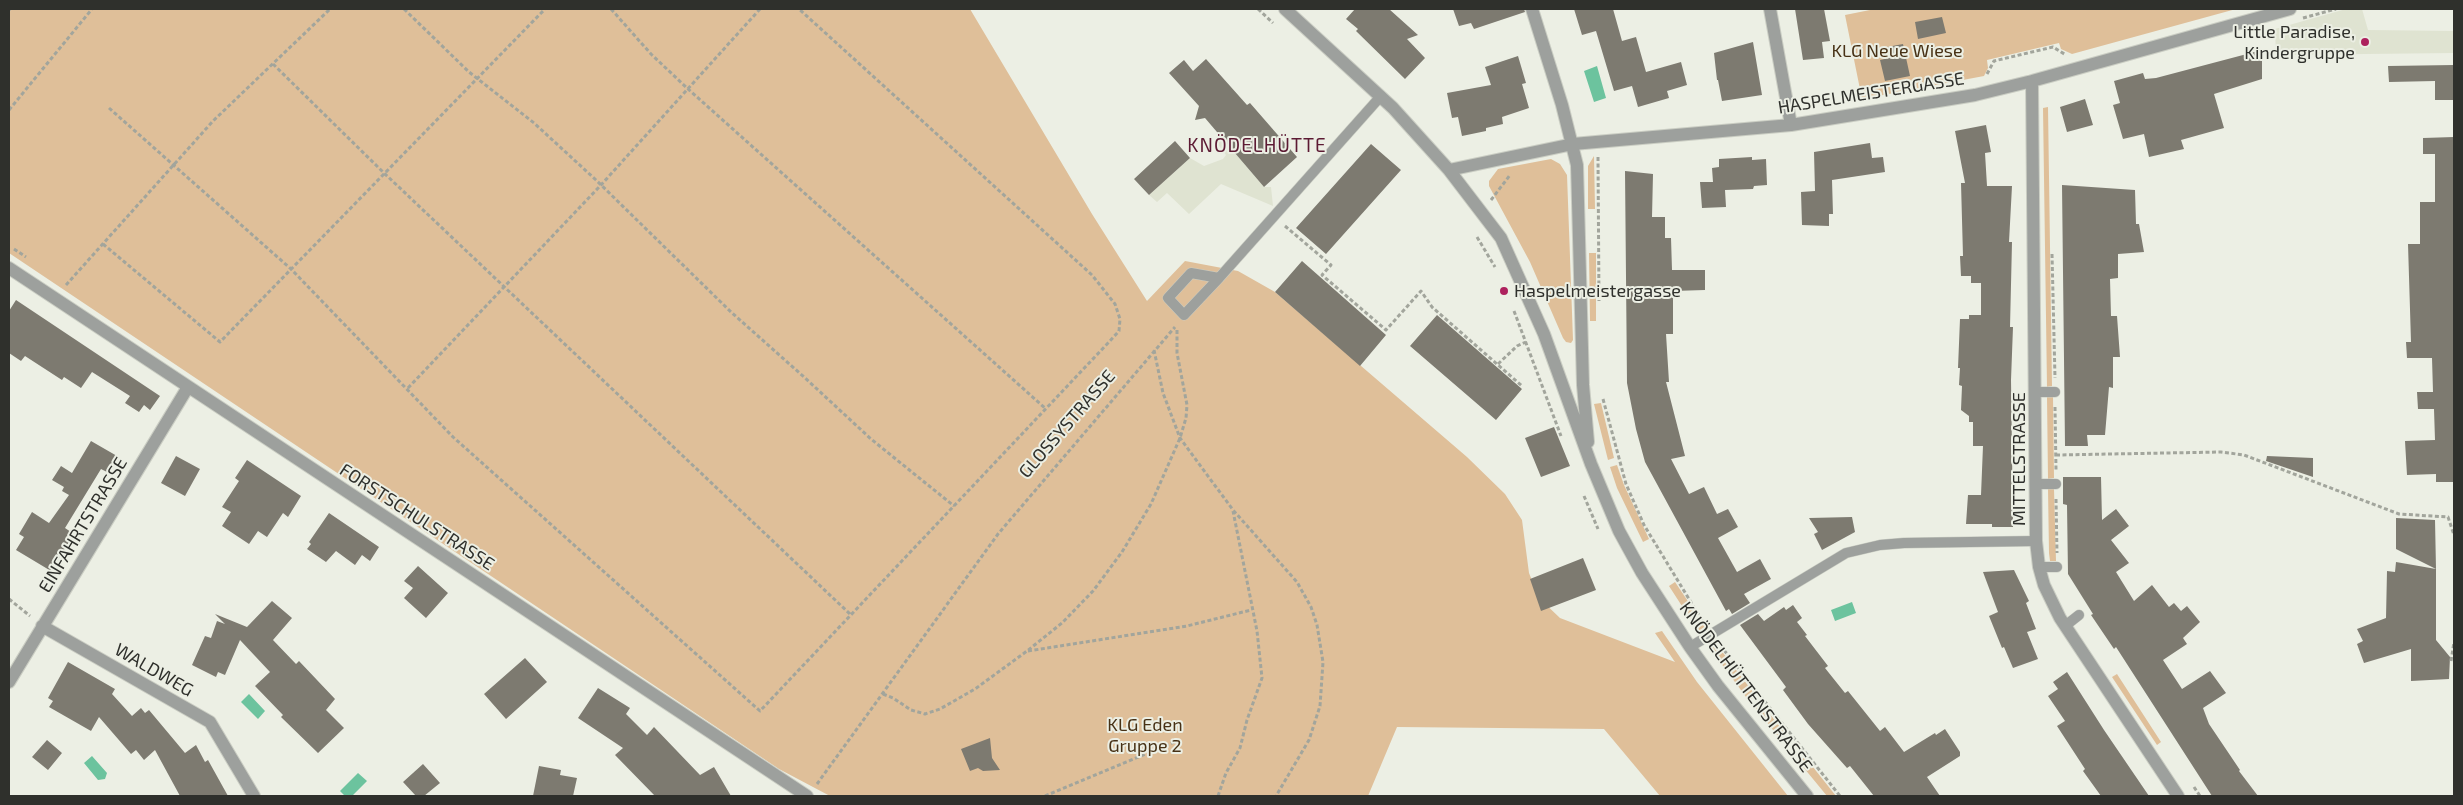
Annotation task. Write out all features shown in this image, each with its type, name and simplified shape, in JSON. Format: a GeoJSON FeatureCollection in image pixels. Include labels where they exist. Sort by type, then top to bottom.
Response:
{"type":"FeatureCollection","features":[{"type":"Feature","properties":{"kind":"street","name":"KNÖDELHÜTTENSTRASSE"},"geometry":{"type":"LineString","coordinates":[[1285,9],[1381,96],[1449,170],[1482,212],[1508,253],[1544,334],[1591,464],[1619,531],[1642,573],[1690,647],[1807,796]]}},
{"type":"Feature","properties":{"kind":"street","name":"KNÖDELHÜTTENSTRASSE"},"geometry":{"type":"LineString","coordinates":[[1532,9],[1576,158],[1583,385],[1591,464]]}},
{"type":"Feature","properties":{"kind":"street"},"geometry":{"type":"LineString","coordinates":[[1770,9],[1791,125]]}},
{"type":"Feature","properties":{"kind":"street","name":"HASPELMEISTERGASSE"},"geometry":{"type":"LineString","coordinates":[[1449,170],[1573,144],[1791,125],[1929,103],[2032,81],[2290,9]]}},
{"type":"Feature","properties":{"kind":"street","name":"MITTELSTRASSE"},"geometry":{"type":"LineString","coordinates":[[2032,81],[2036,541],[2039,567],[2051,602],[2065,626],[2178,796]]}},
{"type":"Feature","properties":{"kind":"street","name":"FORSTSCHULSTRASSE"},"geometry":{"type":"LineString","coordinates":[[9,268],[806,796]]}},
{"type":"Feature","properties":{"kind":"street","name":"EINFAHRTSTRASSE"},"geometry":{"type":"LineString","coordinates":[[9,682],[188,387]]}},
{"type":"Feature","properties":{"kind":"street","name":"WALDWEG"},"geometry":{"type":"LineString","coordinates":[[42,626],[210,722],[254,796]]}},
{"type":"Feature","properties":{"kind":"lane"},"geometry":{"type":"LineString","coordinates":[[1219,278],[1191,272],[1168,298],[1184,315],[1219,278],[1381,96]]}},
{"type":"Feature","properties":{"kind":"lane"},"geometry":{"type":"LineString","coordinates":[[2036,392],[2055,392]]}},
{"type":"Feature","properties":{"kind":"lane"},"geometry":{"type":"LineString","coordinates":[[2036,484],[2056,484]]}},
{"type":"Feature","properties":{"kind":"lane"},"geometry":{"type":"LineString","coordinates":[[1690,647],[1831,561],[1864,548],[1904,543],[2036,541]]}},
{"type":"Feature","properties":{"kind":"lane"},"geometry":{"type":"LineString","coordinates":[[2039,567],[2058,567]]}},
{"type":"Feature","properties":{"kind":"lane"},"geometry":{"type":"LineString","coordinates":[[2065,626],[2079,616]]}},
{"type":"Feature","properties":{"kind":"path"},"geometry":{"type":"LineString","coordinates":[[9,110],[80,26],[92,9]]}},
{"type":"Feature","properties":{"kind":"path"},"geometry":{"type":"LineString","coordinates":[[58,280],[65,286],[213,121],[330,9]]}},
{"type":"Feature","properties":{"kind":"path"},"geometry":{"type":"LineString","coordinates":[[404,9],[477,78],[534,123],[601,185],[731,312],[871,439],[954,506]]}},
{"type":"Feature","properties":{"kind":"path"},"geometry":{"type":"LineString","coordinates":[[103,244],[220,342],[545,9]]}},
{"type":"Feature","properties":{"kind":"path"},"geometry":{"type":"LineString","coordinates":[[611,9],[651,54],[688,89],[1046,410]]}},
{"type":"Feature","properties":{"kind":"path"},"geometry":{"type":"LineString","coordinates":[[408,388],[601,185],[760,9]]}},
{"type":"Feature","properties":{"kind":"path"},"geometry":{"type":"LineString","coordinates":[[109,108],[291,269],[408,388],[452,436],[760,711],[1119,331],[1120,319],[1114,304],[1092,275],[799,9]]}},
{"type":"Feature","properties":{"kind":"path"},"geometry":{"type":"LineString","coordinates":[[1985,79],[1994,61],[2053,47],[2070,57]]}},
{"type":"Feature","properties":{"kind":"path"},"geometry":{"type":"LineString","coordinates":[[274,64],[384,173],[851,615]]}},
{"type":"Feature","properties":{"kind":"path"},"geometry":{"type":"LineString","coordinates":[[1576,158],[1598,154],[1599,308]]}},
{"type":"Feature","properties":{"kind":"path"},"geometry":{"type":"LineString","coordinates":[[1482,212],[1511,173]]}},
{"type":"Feature","properties":{"kind":"path"},"geometry":{"type":"LineString","coordinates":[[1274,216],[1331,265],[1322,275],[1386,330],[1421,291],[1432,307],[1522,386]]}},
{"type":"Feature","properties":{"kind":"path"},"geometry":{"type":"LineString","coordinates":[[14,249],[29,259]]}},
{"type":"Feature","properties":{"kind":"path"},"geometry":{"type":"LineString","coordinates":[[2052,249],[2058,567]]}},
{"type":"Feature","properties":{"kind":"path","name":"GLOSSYSTRASSE"},"geometry":{"type":"LineString","coordinates":[[806,796],[819,782],[998,534],[1154,350],[1178,325],[1177,353],[1187,405],[1186,418],[1180,438]]}},
{"type":"Feature","properties":{"kind":"path"},"geometry":{"type":"LineString","coordinates":[[1498,364],[1516,346],[1544,334]]}},
{"type":"Feature","properties":{"kind":"path"},"geometry":{"type":"LineString","coordinates":[[1154,350],[1163,394],[1180,438],[1233,510],[1297,582],[1311,607],[1321,642],[1322,691],[1315,724],[1297,763],[1276,796]]}},
{"type":"Feature","properties":{"kind":"path"},"geometry":{"type":"LineString","coordinates":[[1602,394],[1612,438],[1626,484],[1644,525],[1698,615],[1840,796]]}},
{"type":"Feature","properties":{"kind":"path"},"geometry":{"type":"LineString","coordinates":[[883,694],[911,710],[924,714],[940,709],[975,689],[1062,623],[1086,598],[1122,552],[1151,504],[1180,438]]}},
{"type":"Feature","properties":{"kind":"path"},"geometry":{"type":"LineString","coordinates":[[2056,455],[2234,453],[2399,514],[2446,516],[2451,520],[2454,535]]}},
{"type":"Feature","properties":{"kind":"path"},"geometry":{"type":"LineString","coordinates":[[1218,796],[1228,769],[1240,748],[1247,720],[1262,678],[1257,631],[1251,610],[1233,510]]}},
{"type":"Feature","properties":{"kind":"path"},"geometry":{"type":"LineString","coordinates":[[9,599],[42,626]]}},
{"type":"Feature","properties":{"kind":"path"},"geometry":{"type":"LineString","coordinates":[[1027,651],[1187,626],[1251,610]]}},
{"type":"Feature","properties":{"kind":"path"},"geometry":{"type":"LineString","coordinates":[[2451,661],[2454,642]]}},
{"type":"Feature","properties":{"kind":"path"},"geometry":{"type":"LineString","coordinates":[[1045,796],[1179,740]]}},
{"type":"Feature","properties":{"kind":"path"},"geometry":{"type":"LineString","coordinates":[[2189,780],[2200,796]]}},
{"type":"Feature","properties":{"kind":"shaded area","name":"Little Paradise, Kindergruppe"},"geometry":{"type":"Polygon","coordinates":[[[2346,9],[2362,9],[2368,30],[2454,31],[2454,53],[2276,55],[2275,29],[2346,9]]]}},
{"type":"Feature","properties":{"kind":"shaded area"},"geometry":{"type":"Polygon","coordinates":[[[1597,66],[1606,98],[1594,102],[1584,71],[1597,66]]]}},
{"type":"Feature","properties":{"kind":"shaded area"},"geometry":{"type":"Polygon","coordinates":[[[1223,139],[1264,187],[1271,187],[1273,206],[1221,184],[1189,214],[1167,193],[1157,202],[1149,195],[1190,158],[1204,166],[1223,159],[1226,155],[1217,143],[1223,139]]]}},
{"type":"Feature","properties":{"kind":"shaded area"},"geometry":{"type":"Polygon","coordinates":[[[1852,602],[1856,613],[1835,621],[1831,610],[1852,602]]]}},
{"type":"Feature","properties":{"kind":"shaded area"},"geometry":{"type":"Polygon","coordinates":[[[249,694],[265,711],[258,719],[241,702],[249,694]]]}},
{"type":"Feature","properties":{"kind":"shaded area"},"geometry":{"type":"Polygon","coordinates":[[[92,756],[107,773],[105,779],[98,780],[84,763],[92,756]]]}},
{"type":"Feature","properties":{"kind":"shaded area"},"geometry":{"type":"Polygon","coordinates":[[[358,773],[367,781],[352,796],[345,796],[340,791],[358,773]]]}},
{"type":"Feature","properties":{"kind":"green space","name":"KLG Eden Gruppe 2"},"geometry":{"type":"Polygon","coordinates":[[[9,9],[970,9],[1092,214],[1147,301],[1185,261],[1238,271],[1275,292],[1467,457],[1505,494],[1522,520],[1529,573],[1539,598],[1560,618],[1675,662],[1655,633],[1662,631],[1697,682],[1788,796],[1660,796],[1604,729],[1397,727],[1368,796],[830,796],[779,769],[9,253],[9,9]]]}},
{"type":"Feature","properties":{"kind":"green space","name":"KLG Neue Wiese"},"geometry":{"type":"Polygon","coordinates":[[[1875,9],[2236,9],[2072,54],[2061,49],[2059,43],[1987,60],[1988,68],[1984,76],[1862,99],[1845,15],[1875,9]]]}},
{"type":"Feature","properties":{"kind":"green space"},"geometry":{"type":"Polygon","coordinates":[[[2048,107],[2052,386],[2047,387],[2043,108],[2048,107]]]}},
{"type":"Feature","properties":{"kind":"green space"},"geometry":{"type":"Polygon","coordinates":[[[1594,156],[1595,209],[1588,209],[1588,166],[1594,156]]]}},
{"type":"Feature","properties":{"kind":"green space"},"geometry":{"type":"Polygon","coordinates":[[[1551,159],[1560,164],[1567,175],[1573,340],[1571,343],[1566,342],[1563,338],[1530,262],[1489,186],[1489,181],[1498,169],[1551,159]]]}},
{"type":"Feature","properties":{"kind":"green space"},"geometry":{"type":"Polygon","coordinates":[[[1589,253],[1596,253],[1596,321],[1590,321],[1589,253]]]}},
{"type":"Feature","properties":{"kind":"green space"},"geometry":{"type":"Polygon","coordinates":[[[2047,397],[2053,397],[2054,478],[2048,479],[2047,397]]]}},
{"type":"Feature","properties":{"kind":"green space"},"geometry":{"type":"Polygon","coordinates":[[[1601,403],[1614,458],[1608,460],[1594,404],[1601,403]]]}},
{"type":"Feature","properties":{"kind":"green space"},"geometry":{"type":"Polygon","coordinates":[[[1617,465],[1624,485],[1649,539],[1643,542],[1617,488],[1610,467],[1617,465]]]}},
{"type":"Feature","properties":{"kind":"green space"},"geometry":{"type":"Polygon","coordinates":[[[2048,489],[2054,489],[2056,561],[2050,561],[2049,553],[2048,489]]]}},
{"type":"Feature","properties":{"kind":"green space"},"geometry":{"type":"Polygon","coordinates":[[[1675,582],[1708,631],[1704,634],[1698,631],[1669,586],[1675,582]]]}},
{"type":"Feature","properties":{"kind":"green space"},"geometry":{"type":"Polygon","coordinates":[[[1714,641],[1756,696],[1749,701],[1712,651],[1714,641]]]}},
{"type":"Feature","properties":{"kind":"green space"},"geometry":{"type":"Polygon","coordinates":[[[2117,674],[2161,742],[2157,745],[2112,677],[2117,674]]]}},
{"type":"Feature","properties":{"kind":"green space"},"geometry":{"type":"Polygon","coordinates":[[[1761,703],[1786,734],[1780,739],[1755,707],[1761,703]]]}},
{"type":"Feature","properties":{"kind":"green space"},"geometry":{"type":"Polygon","coordinates":[[[1805,757],[1836,796],[1827,796],[1799,762],[1805,757]]]}},
{"type":"Feature","properties":{"kind":"building"},"geometry":{"type":"Polygon","coordinates":[[[1355,9],[1389,9],[1418,35],[1407,39],[1425,58],[1405,79],[1356,31],[1358,29],[1346,19],[1355,9]]]}},
{"type":"Feature","properties":{"kind":"building"},"geometry":{"type":"Polygon","coordinates":[[[1453,9],[1524,9],[1525,12],[1474,29],[1471,23],[1459,26],[1453,9]]]}},
{"type":"Feature","properties":{"kind":"building"},"geometry":{"type":"Polygon","coordinates":[[[1574,9],[1613,9],[1622,41],[1636,37],[1646,72],[1681,62],[1687,85],[1667,91],[1669,98],[1638,107],[1632,86],[1614,91],[1596,31],[1582,35],[1574,9]]]}},
{"type":"Feature","properties":{"kind":"building"},"geometry":{"type":"Polygon","coordinates":[[[1795,9],[1824,9],[1830,41],[1822,42],[1824,58],[1803,60],[1795,9]]]}},
{"type":"Feature","properties":{"kind":"building"},"geometry":{"type":"Polygon","coordinates":[[[1942,17],[1946,33],[1918,39],[1915,22],[1942,17]]]}},
{"type":"Feature","properties":{"kind":"building"},"geometry":{"type":"Polygon","coordinates":[[[1753,42],[1762,95],[1722,101],[1714,53],[1753,42]]]}},
{"type":"Feature","properties":{"kind":"building"},"geometry":{"type":"Polygon","coordinates":[[[1903,44],[1910,76],[1885,81],[1880,60],[1889,58],[1887,47],[1903,44]]]}},
{"type":"Feature","properties":{"kind":"building"},"geometry":{"type":"Polygon","coordinates":[[[2262,50],[2262,79],[2214,94],[2224,128],[2181,140],[2184,149],[2149,157],[2144,134],[2123,139],[2113,105],[2120,103],[2114,81],[2143,73],[2145,79],[2156,78],[2262,50]]]}},
{"type":"Feature","properties":{"kind":"building"},"geometry":{"type":"Polygon","coordinates":[[[1518,56],[1526,83],[1522,84],[1529,108],[1502,117],[1503,124],[1486,128],[1486,131],[1462,136],[1458,117],[1452,118],[1447,93],[1491,85],[1485,67],[1518,56]]]}},
{"type":"Feature","properties":{"kind":"building"},"geometry":{"type":"Polygon","coordinates":[[[1206,59],[1247,105],[1250,103],[1297,157],[1264,187],[1205,118],[1195,120],[1199,106],[1169,73],[1184,60],[1193,71],[1206,59]]]}},
{"type":"Feature","properties":{"kind":"building"},"geometry":{"type":"Polygon","coordinates":[[[2454,65],[2454,100],[2435,100],[2435,81],[2389,82],[2388,66],[2454,65]]]}},
{"type":"Feature","properties":{"kind":"building"},"geometry":{"type":"Polygon","coordinates":[[[2085,99],[2093,125],[2067,132],[2060,107],[2085,99]]]}},
{"type":"Feature","properties":{"kind":"building"},"geometry":{"type":"Polygon","coordinates":[[[1986,125],[1991,152],[1985,153],[1987,186],[2012,186],[2009,242],[2012,242],[2010,327],[2013,327],[2011,380],[2013,527],[1992,527],[1992,524],[1966,524],[1968,495],[1981,495],[1983,446],[1973,446],[1973,422],[1969,422],[1969,416],[1961,410],[1962,386],[1959,385],[1960,368],[1958,368],[1960,319],[1969,319],[1969,315],[1981,315],[1981,283],[1971,283],[1971,276],[1961,276],[1960,256],[1963,256],[1961,183],[1965,183],[1955,131],[1986,125]]]}},
{"type":"Feature","properties":{"kind":"building"},"geometry":{"type":"Polygon","coordinates":[[[2454,137],[2454,482],[2436,482],[2436,474],[2407,475],[2405,441],[2435,440],[2434,409],[2418,409],[2417,392],[2433,392],[2432,358],[2407,358],[2406,342],[2411,342],[2408,244],[2420,244],[2420,202],[2435,202],[2435,154],[2423,154],[2423,138],[2454,137]]]}},
{"type":"Feature","properties":{"kind":"building"},"geometry":{"type":"Polygon","coordinates":[[[1175,141],[1190,158],[1149,195],[1134,179],[1175,141]]]}},
{"type":"Feature","properties":{"kind":"building"},"geometry":{"type":"Polygon","coordinates":[[[1870,143],[1872,158],[1883,157],[1885,172],[1832,180],[1833,214],[1829,214],[1829,226],[1802,225],[1801,192],[1815,191],[1814,152],[1870,143]]]}},
{"type":"Feature","properties":{"kind":"building"},"geometry":{"type":"Polygon","coordinates":[[[1371,144],[1401,170],[1326,254],[1296,228],[1371,144]]]}},
{"type":"Feature","properties":{"kind":"building"},"geometry":{"type":"Polygon","coordinates":[[[1752,157],[1752,160],[1766,159],[1767,185],[1754,186],[1753,189],[1725,190],[1726,207],[1702,208],[1700,182],[1713,182],[1712,168],[1719,167],[1719,159],[1752,157]]]}},
{"type":"Feature","properties":{"kind":"building"},"geometry":{"type":"Polygon","coordinates":[[[1625,171],[1653,174],[1652,217],[1665,217],[1665,238],[1671,238],[1672,270],[1705,270],[1705,290],[1673,291],[1673,334],[1666,334],[1669,382],[1666,382],[1685,456],[1671,459],[1689,494],[1704,487],[1717,514],[1728,509],[1738,527],[1718,538],[1737,572],[1760,559],[1771,579],[1744,594],[1750,603],[1732,614],[1729,609],[1726,611],[1645,462],[1636,429],[1627,383],[1625,171]]]}},
{"type":"Feature","properties":{"kind":"building"},"geometry":{"type":"Polygon","coordinates":[[[2062,185],[2135,190],[2136,224],[2139,224],[2144,252],[2118,254],[2118,278],[2110,279],[2111,316],[2117,316],[2120,357],[2113,357],[2113,388],[2109,387],[2105,435],[2087,435],[2088,446],[2065,446],[2062,185]]]}},
{"type":"Feature","properties":{"kind":"building"},"geometry":{"type":"Polygon","coordinates":[[[1302,261],[1386,335],[1360,366],[1275,292],[1302,261]]]}},
{"type":"Feature","properties":{"kind":"building"},"geometry":{"type":"Polygon","coordinates":[[[16,300],[160,396],[150,410],[144,405],[139,412],[125,403],[130,396],[92,372],[81,388],[64,377],[62,380],[25,356],[21,361],[9,353],[9,311],[16,300]]]}},
{"type":"Feature","properties":{"kind":"building"},"geometry":{"type":"Polygon","coordinates":[[[1437,315],[1522,389],[1496,420],[1410,346],[1437,315]]]}},
{"type":"Feature","properties":{"kind":"building"},"geometry":{"type":"Polygon","coordinates":[[[1554,427],[1570,466],[1541,477],[1525,438],[1554,427]]]}},
{"type":"Feature","properties":{"kind":"building"},"geometry":{"type":"Polygon","coordinates":[[[91,441],[117,456],[107,472],[101,469],[65,528],[74,534],[51,571],[16,550],[24,537],[19,534],[32,512],[49,523],[69,495],[62,491],[64,487],[52,480],[61,466],[72,473],[91,441]]]}},
{"type":"Feature","properties":{"kind":"building"},"geometry":{"type":"Polygon","coordinates":[[[176,456],[200,469],[185,496],[161,483],[176,456]]]}},
{"type":"Feature","properties":{"kind":"building"},"geometry":{"type":"Polygon","coordinates":[[[2267,456],[2313,458],[2313,477],[2266,461],[2267,456]]]}},
{"type":"Feature","properties":{"kind":"building"},"geometry":{"type":"Polygon","coordinates":[[[247,460],[301,496],[288,517],[283,513],[267,537],[258,531],[249,544],[222,526],[231,512],[222,507],[239,481],[235,478],[247,460]]]}},
{"type":"Feature","properties":{"kind":"building"},"geometry":{"type":"Polygon","coordinates":[[[2063,477],[2101,477],[2102,520],[2116,509],[2129,526],[2111,540],[2129,563],[2116,572],[2134,601],[2152,585],[2169,607],[2174,603],[2181,611],[2187,606],[2200,622],[2183,638],[2187,644],[2163,660],[2182,689],[2210,671],[2226,693],[2203,708],[2209,724],[2239,771],[2258,796],[2212,796],[2116,647],[2114,649],[2091,615],[2093,614],[2068,574],[2067,505],[2063,504],[2063,477]]]}},
{"type":"Feature","properties":{"kind":"building"},"geometry":{"type":"Polygon","coordinates":[[[329,513],[379,547],[370,561],[362,555],[355,565],[336,551],[326,562],[307,549],[311,544],[309,542],[329,513]]]}},
{"type":"Feature","properties":{"kind":"building"},"geometry":{"type":"Polygon","coordinates":[[[1852,517],[1855,532],[1822,550],[1814,534],[1818,532],[1809,518],[1852,517]]]}},
{"type":"Feature","properties":{"kind":"building"},"geometry":{"type":"Polygon","coordinates":[[[2396,518],[2435,520],[2436,569],[2396,549],[2396,518]]]}},
{"type":"Feature","properties":{"kind":"building"},"geometry":{"type":"Polygon","coordinates":[[[1583,558],[1596,590],[1541,611],[1530,579],[1583,558]]]}},
{"type":"Feature","properties":{"kind":"building"},"geometry":{"type":"Polygon","coordinates":[[[2396,562],[2436,569],[2436,640],[2450,657],[2449,679],[2411,681],[2411,649],[2364,663],[2357,644],[2363,641],[2357,629],[2386,618],[2387,571],[2395,572],[2396,562]]]}},
{"type":"Feature","properties":{"kind":"building"},"geometry":{"type":"Polygon","coordinates":[[[418,566],[448,593],[426,618],[404,598],[413,588],[404,581],[418,566]]]}},
{"type":"Feature","properties":{"kind":"building"},"geometry":{"type":"Polygon","coordinates":[[[2014,570],[2029,601],[2026,603],[2036,629],[2027,632],[2038,659],[2013,668],[2004,647],[2002,648],[1989,616],[1998,612],[1983,572],[2014,570]]]}},
{"type":"Feature","properties":{"kind":"building"},"geometry":{"type":"Polygon","coordinates":[[[272,601],[292,618],[273,640],[296,664],[299,661],[335,699],[326,710],[344,728],[318,753],[281,717],[283,715],[255,686],[270,672],[240,640],[225,675],[218,672],[216,677],[192,665],[205,636],[211,638],[217,621],[225,624],[215,614],[247,627],[272,601]]]}},
{"type":"Feature","properties":{"kind":"building"},"geometry":{"type":"Polygon","coordinates":[[[1793,605],[1802,618],[1797,622],[1807,635],[1805,636],[1828,666],[1825,668],[1845,693],[1848,691],[1880,731],[1885,727],[1904,752],[1945,729],[1960,752],[1960,756],[1927,777],[1940,796],[1874,796],[1850,766],[1847,768],[1808,724],[1783,690],[1786,687],[1740,625],[1758,614],[1764,621],[1784,607],[1786,610],[1793,605]]]}},
{"type":"Feature","properties":{"kind":"building"},"geometry":{"type":"Polygon","coordinates":[[[525,658],[547,682],[506,719],[484,694],[525,658]]]}},
{"type":"Feature","properties":{"kind":"building"},"geometry":{"type":"Polygon","coordinates":[[[68,662],[115,689],[112,694],[132,716],[141,708],[145,713],[149,710],[185,753],[196,745],[205,762],[208,760],[228,796],[180,796],[155,750],[144,760],[136,750],[131,754],[99,717],[91,731],[49,707],[53,701],[48,698],[68,662]]]}},
{"type":"Feature","properties":{"kind":"building"},"geometry":{"type":"Polygon","coordinates":[[[2067,672],[2149,796],[2101,796],[2083,771],[2085,769],[2057,726],[2065,721],[2048,696],[2058,689],[2053,682],[2067,672]]]}},
{"type":"Feature","properties":{"kind":"building"},"geometry":{"type":"Polygon","coordinates":[[[598,688],[630,708],[626,714],[647,735],[654,727],[700,775],[714,767],[731,796],[655,796],[615,755],[623,748],[578,718],[598,688]]]}},
{"type":"Feature","properties":{"kind":"building"},"geometry":{"type":"Polygon","coordinates":[[[990,738],[992,758],[1000,770],[983,771],[978,768],[970,771],[961,749],[990,738]]]}},
{"type":"Feature","properties":{"kind":"building"},"geometry":{"type":"Polygon","coordinates":[[[47,740],[62,753],[48,770],[32,757],[47,740]]]}},
{"type":"Feature","properties":{"kind":"building"},"geometry":{"type":"Polygon","coordinates":[[[423,764],[440,783],[424,796],[416,796],[403,782],[423,764]]]}},
{"type":"Feature","properties":{"kind":"building"},"geometry":{"type":"Polygon","coordinates":[[[539,766],[561,770],[560,775],[577,778],[573,796],[533,796],[539,766]]]}},
{"type":"Feature","properties":{"kind":"place","name":"Little Paradise, Kindergruppe"},"geometry":{"type":"Point","coordinates":[2365,42]}},
{"type":"Feature","properties":{"kind":"place","name":"Haspelmeistergasse"},"geometry":{"type":"Point","coordinates":[1504,291]}},
{"type":"Feature","properties":{"kind":"district","name":"KNÖDELHÜTTE"},"geometry":{"type":"Point","coordinates":[1257,146]}}]}
